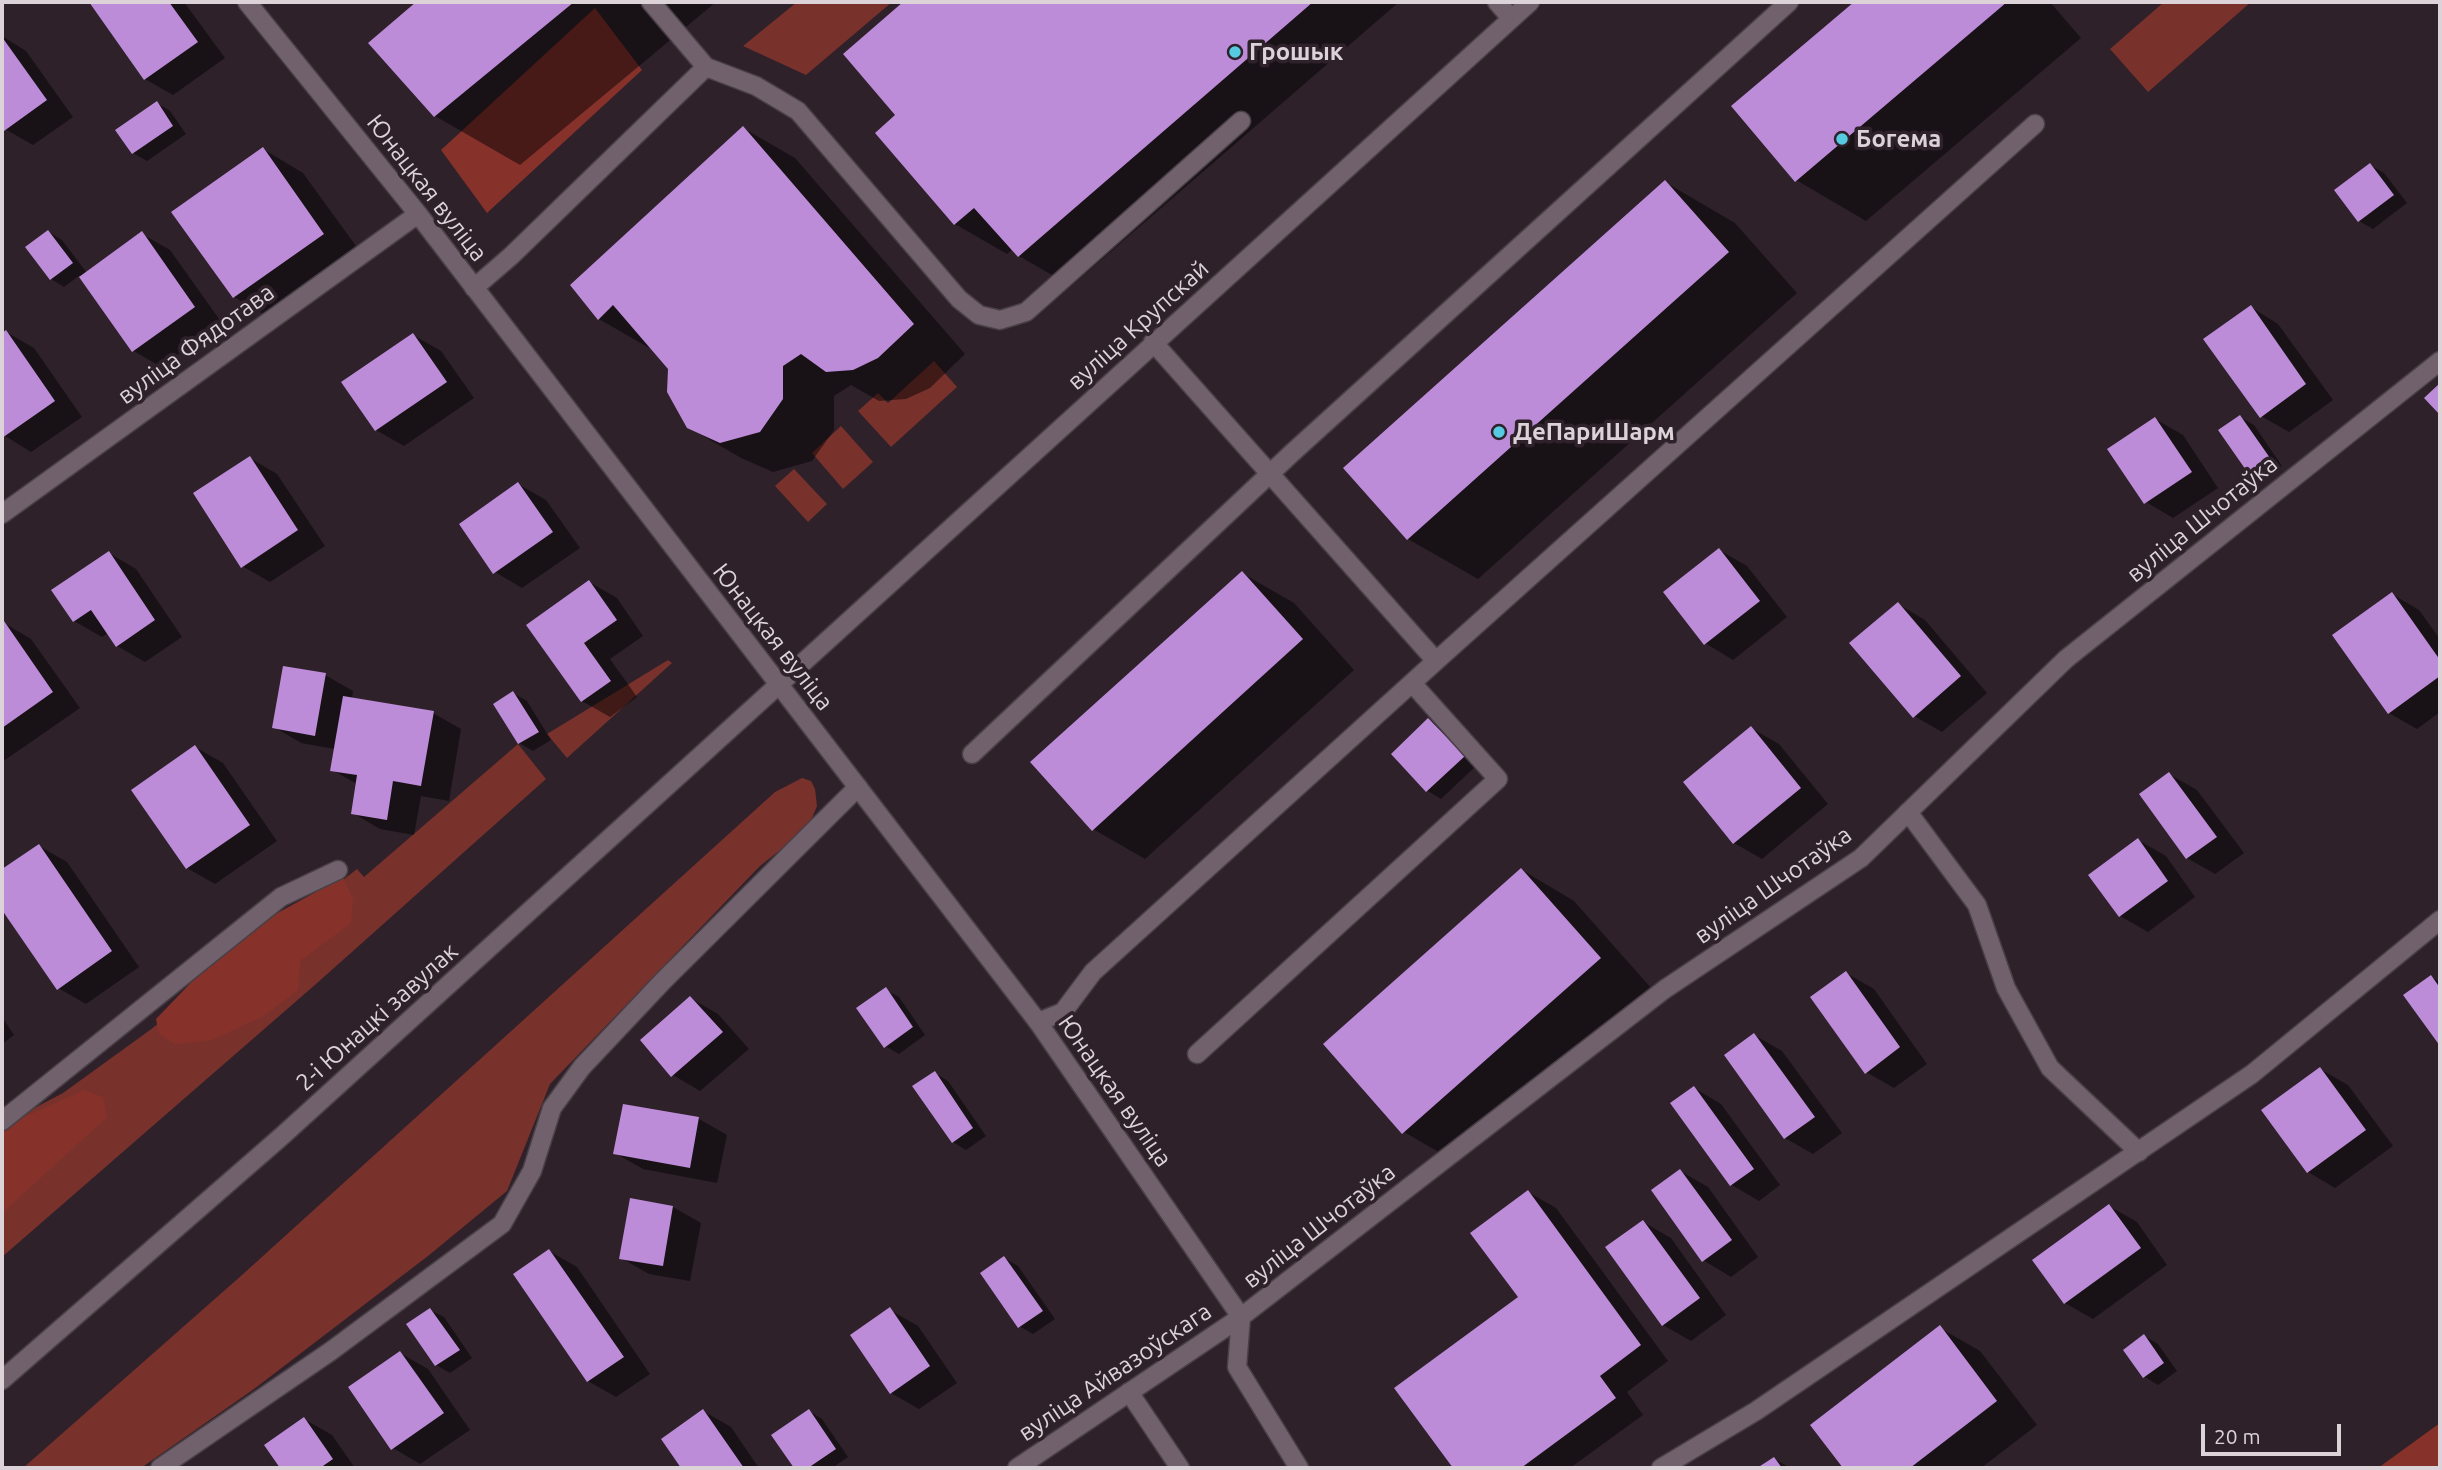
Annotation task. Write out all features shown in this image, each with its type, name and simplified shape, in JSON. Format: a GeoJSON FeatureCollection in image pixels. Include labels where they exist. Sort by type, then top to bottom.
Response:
{"type":"FeatureCollection","features":[{"type":"Feature","properties":{"kind":"street","name":"Юнацкая вуліца"},"geometry":{"type":"LineString","coordinates":[[247,2],[418,214],[1038,1022],[1241,1317]]}},
{"type":"Feature","properties":{"kind":"street"},"geometry":{"type":"LineString","coordinates":[[651,2],[706,67],[756,86],[798,111],[959,299],[979,315],[1000,320],[1026,312],[1241,121]]}},
{"type":"Feature","properties":{"kind":"street"},"geometry":{"type":"LineString","coordinates":[[1497,2],[1511,18]]}},
{"type":"Feature","properties":{"kind":"street","name":"вуліца Крупскай"},"geometry":{"type":"LineString","coordinates":[[779,684],[1530,2]]}},
{"type":"Feature","properties":{"kind":"street"},"geometry":{"type":"LineString","coordinates":[[972,754],[1270,474],[1788,2]]}},
{"type":"Feature","properties":{"kind":"street"},"geometry":{"type":"LineString","coordinates":[[474,288],[511,256],[706,67]]}},
{"type":"Feature","properties":{"kind":"street"},"geometry":{"type":"LineString","coordinates":[[1038,1022],[1063,1012],[1093,972],[2035,124]]}},
{"type":"Feature","properties":{"kind":"street","name":"вуліца Фядотава"},"geometry":{"type":"LineString","coordinates":[[2,514],[418,214]]}},
{"type":"Feature","properties":{"kind":"street"},"geometry":{"type":"LineString","coordinates":[[1153,342],[1436,661]]}},
{"type":"Feature","properties":{"kind":"street","name":"вуліца Шчотаўка"},"geometry":{"type":"LineString","coordinates":[[1241,1317],[1665,989],[1861,858],[2066,659],[2440,361]]}},
{"type":"Feature","properties":{"kind":"street"},"geometry":{"type":"LineString","coordinates":[[1198,1054],[1498,779],[1412,683]]}},
{"type":"Feature","properties":{"kind":"street","name":"2-і Юнацкі завулак"},"geometry":{"type":"LineString","coordinates":[[2,1380],[282,1136],[779,684]]}},
{"type":"Feature","properties":{"kind":"street"},"geometry":{"type":"LineString","coordinates":[[160,1468],[331,1351],[502,1224],[532,1171],[552,1108],[582,1067],[663,981],[858,787]]}},
{"type":"Feature","properties":{"kind":"street"},"geometry":{"type":"LineString","coordinates":[[1908,812],[1977,905],[2006,988],[2049,1068],[2139,1152]]}},
{"type":"Feature","properties":{"kind":"street"},"geometry":{"type":"LineString","coordinates":[[2,1121],[281,897],[338,870]]}},
{"type":"Feature","properties":{"kind":"street"},"geometry":{"type":"LineString","coordinates":[[1661,1468],[1756,1411],[2252,1074],[2440,920]]}},
{"type":"Feature","properties":{"kind":"street"},"geometry":{"type":"LineString","coordinates":[[1241,1317],[1237,1367],[1298,1468]]}},
{"type":"Feature","properties":{"kind":"street","name":"вуліца Айвазоўскага"},"geometry":{"type":"LineString","coordinates":[[1017,1468],[1241,1317]]}},
{"type":"Feature","properties":{"kind":"street"},"geometry":{"type":"LineString","coordinates":[[1129,1392],[1180,1468]]}},
{"type":"Feature","properties":{"kind":"shaded area"},"geometry":{"type":"Polygon","coordinates":[[[797,2],[892,2],[806,75],[743,46],[797,2]]]}},
{"type":"Feature","properties":{"kind":"shaded area"},"geometry":{"type":"Polygon","coordinates":[[[2164,2],[2251,2],[2148,92],[2110,49],[2164,2]]]}},
{"type":"Feature","properties":{"kind":"shaded area"},"geometry":{"type":"Polygon","coordinates":[[[595,8],[642,70],[487,213],[441,150],[595,8]]]}},
{"type":"Feature","properties":{"kind":"shaded area"},"geometry":{"type":"Polygon","coordinates":[[[934,361],[957,387],[891,447],[858,411],[878,393],[888,403],[934,361]]]}},
{"type":"Feature","properties":{"kind":"shaded area"},"geometry":{"type":"Polygon","coordinates":[[[841,426],[873,462],[843,489],[812,453],[841,426]]]}},
{"type":"Feature","properties":{"kind":"shaded area"},"geometry":{"type":"Polygon","coordinates":[[[794,469],[827,504],[808,522],[775,486],[794,469]]]}},
{"type":"Feature","properties":{"kind":"shaded area"},"geometry":{"type":"Polygon","coordinates":[[[668,660],[672,663],[567,758],[547,734],[668,660]]]}},
{"type":"Feature","properties":{"kind":"shaded area"},"geometry":{"type":"Polygon","coordinates":[[[518,744],[546,779],[316,984],[2,1257],[2,1125],[63,1093],[150,1030],[357,869],[364,877],[518,744]]]}},
{"type":"Feature","properties":{"kind":"shaded area"},"geometry":{"type":"Polygon","coordinates":[[[802,778],[811,781],[815,789],[817,806],[808,828],[760,866],[550,1084],[507,1191],[428,1256],[254,1389],[141,1468],[23,1468],[242,1275],[775,792],[802,778]]]}},
{"type":"Feature","properties":{"kind":"shaded area"},"geometry":{"type":"Polygon","coordinates":[[[343,877],[353,899],[351,923],[300,961],[298,990],[262,1017],[212,1040],[175,1044],[159,1034],[156,1019],[204,969],[263,921],[343,877]]]}},
{"type":"Feature","properties":{"kind":"shaded area"},"geometry":{"type":"Polygon","coordinates":[[[84,1090],[103,1097],[107,1117],[2,1213],[2,1127],[84,1090]]]}},
{"type":"Feature","properties":{"kind":"shaded area"},"geometry":{"type":"Polygon","coordinates":[[[2440,1423],[2440,1468],[2378,1468],[2440,1423]]]}},
{"type":"Feature","properties":{"kind":"building"},"geometry":{"type":"Polygon","coordinates":[[[89,2],[169,2],[198,42],[144,80],[89,2]]]}},
{"type":"Feature","properties":{"kind":"building"},"geometry":{"type":"Polygon","coordinates":[[[416,2],[574,2],[434,117],[368,43],[416,2]]]}},
{"type":"Feature","properties":{"kind":"building"},"geometry":{"type":"Polygon","coordinates":[[[903,2],[1313,2],[1018,257],[974,208],[954,225],[875,133],[895,115],[843,54],[903,2]]]}},
{"type":"Feature","properties":{"kind":"building"},"geometry":{"type":"Polygon","coordinates":[[[1854,2],[2007,2],[1795,182],[1731,106],[1854,2]]]}},
{"type":"Feature","properties":{"kind":"building"},"geometry":{"type":"Polygon","coordinates":[[[2,37],[47,100],[4,131],[2,128],[2,37]]]}},
{"type":"Feature","properties":{"kind":"building"},"geometry":{"type":"Polygon","coordinates":[[[157,101],[173,126],[132,154],[115,130],[157,101]]]}},
{"type":"Feature","properties":{"kind":"building"},"geometry":{"type":"Polygon","coordinates":[[[743,126],[914,324],[878,358],[853,370],[826,372],[801,354],[783,366],[783,399],[760,432],[720,443],[687,428],[667,392],[668,369],[613,305],[598,320],[570,285],[743,126]]]}},
{"type":"Feature","properties":{"kind":"building"},"geometry":{"type":"Polygon","coordinates":[[[263,147],[324,234],[233,298],[171,212],[263,147]]]}},
{"type":"Feature","properties":{"kind":"building"},"geometry":{"type":"Polygon","coordinates":[[[2370,163],[2394,195],[2358,222],[2334,190],[2370,163]]]}},
{"type":"Feature","properties":{"kind":"building"},"geometry":{"type":"Polygon","coordinates":[[[1665,180],[1729,252],[1407,540],[1343,468],[1665,180]]]}},
{"type":"Feature","properties":{"kind":"building"},"geometry":{"type":"Polygon","coordinates":[[[48,230],[73,263],[50,280],[25,247],[48,230]]]}},
{"type":"Feature","properties":{"kind":"building"},"geometry":{"type":"Polygon","coordinates":[[[142,231],[195,307],[132,352],[79,277],[142,231]]]}},
{"type":"Feature","properties":{"kind":"building"},"geometry":{"type":"Polygon","coordinates":[[[2251,305],[2306,384],[2260,418],[2203,339],[2251,305]]]}},
{"type":"Feature","properties":{"kind":"building"},"geometry":{"type":"Polygon","coordinates":[[[6,330],[55,401],[2,438],[2,333],[6,330]]]}},
{"type":"Feature","properties":{"kind":"building"},"geometry":{"type":"Polygon","coordinates":[[[413,333],[447,382],[375,431],[341,382],[413,333]]]}},
{"type":"Feature","properties":{"kind":"building"},"geometry":{"type":"Polygon","coordinates":[[[2440,383],[2440,415],[2424,398],[2440,383]]]}},
{"type":"Feature","properties":{"kind":"building"},"geometry":{"type":"Polygon","coordinates":[[[2240,415],[2270,458],[2248,473],[2218,430],[2240,415]]]}},
{"type":"Feature","properties":{"kind":"building"},"geometry":{"type":"Polygon","coordinates":[[[2155,417],[2192,472],[2144,504],[2107,449],[2155,417]]]}},
{"type":"Feature","properties":{"kind":"building"},"geometry":{"type":"Polygon","coordinates":[[[250,456],[298,530],[241,568],[193,493],[250,456]]]}},
{"type":"Feature","properties":{"kind":"building"},"geometry":{"type":"Polygon","coordinates":[[[518,482],[553,532],[493,574],[459,524],[518,482]]]}},
{"type":"Feature","properties":{"kind":"building"},"geometry":{"type":"Polygon","coordinates":[[[1719,548],[1760,601],[1704,645],[1663,592],[1719,548]]]}},
{"type":"Feature","properties":{"kind":"building"},"geometry":{"type":"Polygon","coordinates":[[[109,551],[155,620],[116,647],[91,610],[73,622],[51,590],[109,551]]]}},
{"type":"Feature","properties":{"kind":"building"},"geometry":{"type":"Polygon","coordinates":[[[1242,571],[1303,639],[1092,831],[1030,762],[1242,571]]]}},
{"type":"Feature","properties":{"kind":"building"},"geometry":{"type":"Polygon","coordinates":[[[589,580],[617,620],[584,643],[611,681],[581,702],[526,625],[589,580]]]}},
{"type":"Feature","properties":{"kind":"building"},"geometry":{"type":"Polygon","coordinates":[[[2392,592],[2440,660],[2440,676],[2388,714],[2332,635],[2392,592]]]}},
{"type":"Feature","properties":{"kind":"building"},"geometry":{"type":"Polygon","coordinates":[[[1898,602],[1961,676],[1913,718],[1849,643],[1898,602]]]}},
{"type":"Feature","properties":{"kind":"building"},"geometry":{"type":"Polygon","coordinates":[[[4,621],[53,692],[2,728],[2,623],[4,621]]]}},
{"type":"Feature","properties":{"kind":"building"},"geometry":{"type":"Polygon","coordinates":[[[283,666],[326,673],[315,736],[272,728],[283,666]]]}},
{"type":"Feature","properties":{"kind":"building"},"geometry":{"type":"Polygon","coordinates":[[[513,691],[539,732],[518,744],[493,704],[513,691]]]}},
{"type":"Feature","properties":{"kind":"building"},"geometry":{"type":"Polygon","coordinates":[[[343,696],[434,711],[421,786],[393,781],[387,820],[351,814],[357,775],[330,771],[343,696]]]}},
{"type":"Feature","properties":{"kind":"building"},"geometry":{"type":"Polygon","coordinates":[[[1428,718],[1465,756],[1426,792],[1391,754],[1428,718]]]}},
{"type":"Feature","properties":{"kind":"building"},"geometry":{"type":"Polygon","coordinates":[[[1751,726],[1801,788],[1733,844],[1683,782],[1751,726]]]}},
{"type":"Feature","properties":{"kind":"building"},"geometry":{"type":"Polygon","coordinates":[[[195,745],[250,825],[186,869],[131,790],[195,745]]]}},
{"type":"Feature","properties":{"kind":"building"},"geometry":{"type":"Polygon","coordinates":[[[2169,772],[2217,837],[2186,859],[2139,794],[2169,772]]]}},
{"type":"Feature","properties":{"kind":"building"},"geometry":{"type":"Polygon","coordinates":[[[2138,838],[2168,881],[2119,917],[2088,875],[2138,838]]]}},
{"type":"Feature","properties":{"kind":"building"},"geometry":{"type":"Polygon","coordinates":[[[39,844],[112,951],[57,990],[2,910],[2,869],[39,844]]]}},
{"type":"Feature","properties":{"kind":"building"},"geometry":{"type":"Polygon","coordinates":[[[1521,868],[1601,958],[1402,1134],[1323,1044],[1521,868]]]}},
{"type":"Feature","properties":{"kind":"building"},"geometry":{"type":"Polygon","coordinates":[[[1846,971],[1900,1047],[1865,1074],[1810,997],[1846,971]]]}},
{"type":"Feature","properties":{"kind":"building"},"geometry":{"type":"Polygon","coordinates":[[[2431,975],[2440,988],[2440,1046],[2403,995],[2431,975]]]}},
{"type":"Feature","properties":{"kind":"building"},"geometry":{"type":"Polygon","coordinates":[[[886,987],[913,1027],[884,1048],[856,1008],[886,987]]]}},
{"type":"Feature","properties":{"kind":"building"},"geometry":{"type":"Polygon","coordinates":[[[690,996],[723,1032],[671,1077],[640,1040],[690,996]]]}},
{"type":"Feature","properties":{"kind":"building"},"geometry":{"type":"Polygon","coordinates":[[[1754,1033],[1815,1117],[1784,1139],[1724,1055],[1754,1033]]]}},
{"type":"Feature","properties":{"kind":"building"},"geometry":{"type":"Polygon","coordinates":[[[2320,1067],[2366,1130],[2307,1173],[2261,1110],[2320,1067]]]}},
{"type":"Feature","properties":{"kind":"building"},"geometry":{"type":"Polygon","coordinates":[[[935,1071],[973,1128],[952,1143],[912,1086],[935,1071]]]}},
{"type":"Feature","properties":{"kind":"building"},"geometry":{"type":"Polygon","coordinates":[[[1694,1086],[1754,1169],[1730,1186],[1670,1103],[1694,1086]]]}},
{"type":"Feature","properties":{"kind":"building"},"geometry":{"type":"Polygon","coordinates":[[[623,1104],[699,1117],[690,1168],[613,1154],[623,1104]]]}},
{"type":"Feature","properties":{"kind":"building"},"geometry":{"type":"Polygon","coordinates":[[[1680,1169],[1732,1240],[1702,1262],[1651,1190],[1680,1169]]]}},
{"type":"Feature","properties":{"kind":"building"},"geometry":{"type":"Polygon","coordinates":[[[1528,1190],[1641,1345],[1600,1376],[1616,1398],[1521,1468],[1453,1468],[1394,1388],[1518,1297],[1470,1233],[1528,1190]]]}},
{"type":"Feature","properties":{"kind":"building"},"geometry":{"type":"Polygon","coordinates":[[[630,1198],[673,1206],[663,1266],[619,1259],[630,1198]]]}},
{"type":"Feature","properties":{"kind":"building"},"geometry":{"type":"Polygon","coordinates":[[[2109,1204],[2141,1248],[2064,1304],[2032,1260],[2109,1204]]]}},
{"type":"Feature","properties":{"kind":"building"},"geometry":{"type":"Polygon","coordinates":[[[1643,1220],[1700,1298],[1662,1326],[1605,1247],[1643,1220]]]}},
{"type":"Feature","properties":{"kind":"building"},"geometry":{"type":"Polygon","coordinates":[[[549,1249],[624,1357],[587,1382],[513,1274],[549,1249]]]}},
{"type":"Feature","properties":{"kind":"building"},"geometry":{"type":"Polygon","coordinates":[[[1004,1256],[1043,1311],[1018,1328],[980,1273],[1004,1256]]]}},
{"type":"Feature","properties":{"kind":"building"},"geometry":{"type":"Polygon","coordinates":[[[890,1307],[930,1366],[890,1394],[850,1335],[890,1307]]]}},
{"type":"Feature","properties":{"kind":"building"},"geometry":{"type":"Polygon","coordinates":[[[430,1308],[460,1350],[435,1366],[406,1324],[430,1308]]]}},
{"type":"Feature","properties":{"kind":"building"},"geometry":{"type":"Polygon","coordinates":[[[1940,1325],[1997,1401],[1910,1468],[1843,1468],[1810,1425],[1940,1325]]]}},
{"type":"Feature","properties":{"kind":"building"},"geometry":{"type":"Polygon","coordinates":[[[2144,1334],[2164,1363],[2143,1378],[2123,1350],[2144,1334]]]}},
{"type":"Feature","properties":{"kind":"building"},"geometry":{"type":"Polygon","coordinates":[[[400,1351],[444,1413],[391,1450],[348,1387],[400,1351]]]}},
{"type":"Feature","properties":{"kind":"building"},"geometry":{"type":"Polygon","coordinates":[[[703,1409],[744,1468],[681,1468],[661,1439],[703,1409]]]}},
{"type":"Feature","properties":{"kind":"building"},"geometry":{"type":"Polygon","coordinates":[[[809,1409],[836,1449],[808,1468],[794,1468],[771,1435],[809,1409]]]}},
{"type":"Feature","properties":{"kind":"building"},"geometry":{"type":"Polygon","coordinates":[[[304,1417],[333,1459],[320,1468],[280,1468],[264,1445],[304,1417]]]}},
{"type":"Feature","properties":{"kind":"building"},"geometry":{"type":"Polygon","coordinates":[[[1774,1457],[1782,1468],[1757,1468],[1774,1457]]]}},
{"type":"Feature","properties":{"kind":"place","name":"Грошык"},"geometry":{"type":"Point","coordinates":[1235,52]}},
{"type":"Feature","properties":{"kind":"place","name":"Богема"},"geometry":{"type":"Point","coordinates":[1842,139]}},
{"type":"Feature","properties":{"kind":"place","name":"ДеПариШарм"},"geometry":{"type":"Point","coordinates":[1499,432]}}]}
